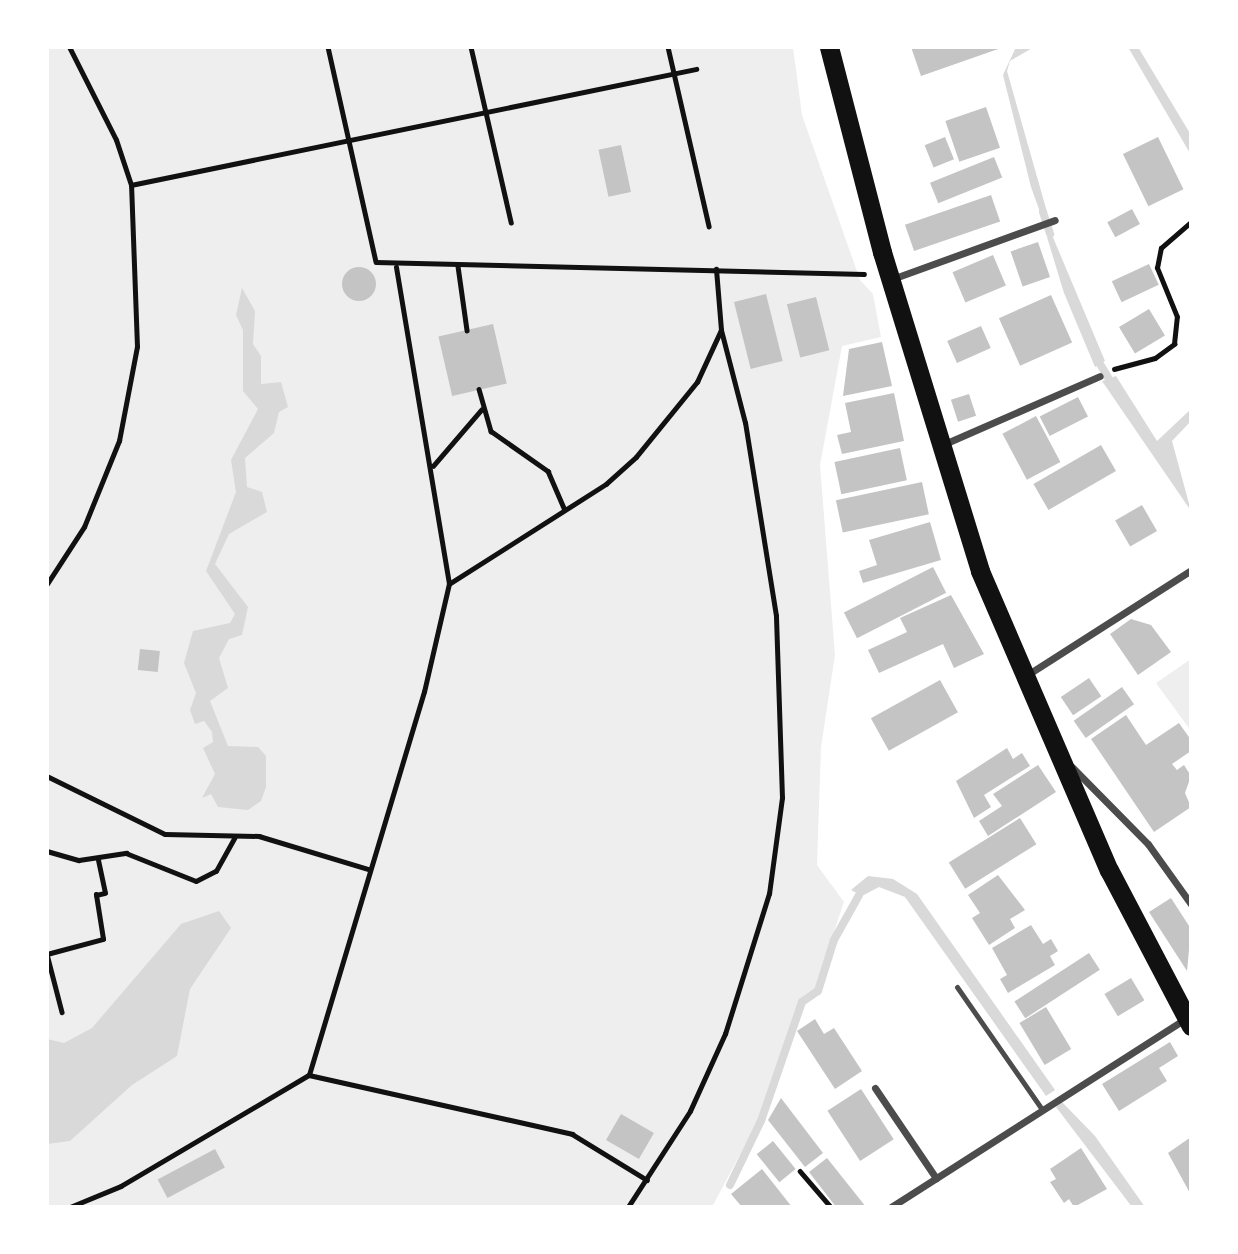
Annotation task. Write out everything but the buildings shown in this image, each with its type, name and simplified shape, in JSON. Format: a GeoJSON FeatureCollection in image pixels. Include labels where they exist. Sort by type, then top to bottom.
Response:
{"type":"FeatureCollection","features":[{"type":"Feature","properties":{"kind":"highway"},"geometry":{"type":"LineString","coordinates":[[829,47],[891,280],[980,571],[1109,870],[1189,1022]]}},
{"type":"Feature","properties":{"kind":"street"},"geometry":{"type":"LineString","coordinates":[[891,280],[1055,220]]}},
{"type":"Feature","properties":{"kind":"street"},"geometry":{"type":"LineString","coordinates":[[941,445],[1100,376]]}},
{"type":"Feature","properties":{"kind":"street"},"geometry":{"type":"LineString","coordinates":[[1026,676],[1191,570]]}},
{"type":"Feature","properties":{"kind":"street"},"geometry":{"type":"LineString","coordinates":[[1059,754],[1148,844],[1191,904]]}},
{"type":"Feature","properties":{"kind":"street"},"geometry":{"type":"LineString","coordinates":[[891,1207],[1041,1108],[1189,1022]]}},
{"type":"Feature","properties":{"kind":"street"},"geometry":{"type":"LineString","coordinates":[[875,1088],[936,1178]]}},
{"type":"Feature","properties":{"kind":"lane"},"geometry":{"type":"LineString","coordinates":[[957,987],[1041,1108]]}},
{"type":"Feature","properties":{"kind":"path"},"geometry":{"type":"LineString","coordinates":[[47,584],[84,527],[119,441],[137,347],[131,185],[116,140],[69,47]]}},
{"type":"Feature","properties":{"kind":"path"},"geometry":{"type":"LineString","coordinates":[[328,47],[376,262],[396,267],[716,269],[864,274]]}},
{"type":"Feature","properties":{"kind":"path"},"geometry":{"type":"LineString","coordinates":[[471,47],[511,222]]}},
{"type":"Feature","properties":{"kind":"path"},"geometry":{"type":"LineString","coordinates":[[668,47],[709,226]]}},
{"type":"Feature","properties":{"kind":"path"},"geometry":{"type":"LineString","coordinates":[[131,185],[696,69]]}},
{"type":"Feature","properties":{"kind":"path"},"geometry":{"type":"LineString","coordinates":[[1116,368],[1155,358],[1174,344],[1177,317],[1157,268],[1161,248],[1191,222]]}},
{"type":"Feature","properties":{"kind":"path"},"geometry":{"type":"LineString","coordinates":[[458,266],[467,330]]}},
{"type":"Feature","properties":{"kind":"path"},"geometry":{"type":"LineString","coordinates":[[309,1075],[368,869],[424,692],[449,584],[432,467],[396,267]]}},
{"type":"Feature","properties":{"kind":"path"},"geometry":{"type":"LineString","coordinates":[[628,1207],[690,1111],[730,1021],[769,894],[782,798],[784,709],[764,522],[721,330],[716,269]]}},
{"type":"Feature","properties":{"kind":"path"},"geometry":{"type":"LineString","coordinates":[[449,584],[636,457],[697,382],[721,330]]}},
{"type":"Feature","properties":{"kind":"path"},"geometry":{"type":"LineString","coordinates":[[479,389],[481,410],[491,431],[548,471],[564,508]]}},
{"type":"Feature","properties":{"kind":"path"},"geometry":{"type":"LineString","coordinates":[[432,467],[481,410]]}},
{"type":"Feature","properties":{"kind":"path"},"geometry":{"type":"LineString","coordinates":[[47,776],[165,834],[234,838],[258,836],[368,869]]}},
{"type":"Feature","properties":{"kind":"path"},"geometry":{"type":"LineString","coordinates":[[47,851],[98,859],[127,853],[196,881],[216,871],[234,838]]}},
{"type":"Feature","properties":{"kind":"path"},"geometry":{"type":"LineString","coordinates":[[62,1012],[47,954],[103,939],[96,895],[105,893],[98,859]]}},
{"type":"Feature","properties":{"kind":"path"},"geometry":{"type":"LineString","coordinates":[[70,1207],[121,1186],[309,1075],[572,1134],[647,1180]]}},
{"type":"Feature","properties":{"kind":"path"},"geometry":{"type":"LineString","coordinates":[[800,1171],[831,1207]]}},
{"type":"Feature","properties":{"kind":"shaded area"},"geometry":{"type":"Polygon","coordinates":[[[47,47],[793,47],[802,115],[860,280],[873,294],[881,337],[842,346],[820,465],[835,655],[821,747],[817,865],[844,902],[814,991],[800,999],[759,1119],[712,1207],[47,1207],[47,47]]]}},
{"type":"Feature","properties":{"kind":"shaded area"},"geometry":{"type":"Polygon","coordinates":[[[1016,47],[1034,47],[1010,61],[1007,71],[1047,212],[1040,212],[1031,187],[1003,75],[1016,47]]]}},
{"type":"Feature","properties":{"kind":"shaded area"},"geometry":{"type":"Polygon","coordinates":[[[1128,47],[1138,47],[1191,135],[1191,155],[1128,47]]]}},
{"type":"Feature","properties":{"kind":"shaded area"},"geometry":{"type":"Polygon","coordinates":[[[1052,235],[1105,361],[1095,367],[1064,293],[1047,237],[1052,235]]]}},
{"type":"Feature","properties":{"kind":"shaded area"},"geometry":{"type":"Polygon","coordinates":[[[242,288],[255,311],[253,344],[261,356],[261,384],[281,382],[288,407],[279,412],[274,433],[245,458],[247,487],[262,492],[267,512],[229,534],[215,564],[248,607],[242,635],[229,639],[219,658],[228,688],[210,701],[228,746],[258,747],[266,756],[266,787],[261,801],[248,810],[218,807],[211,794],[202,798],[215,774],[203,748],[213,742],[212,732],[204,721],[195,724],[190,710],[196,693],[184,663],[193,631],[230,623],[235,614],[206,571],[236,492],[231,460],[258,409],[243,391],[243,330],[236,315],[242,288]]]}},
{"type":"Feature","properties":{"kind":"shaded area"},"geometry":{"type":"Polygon","coordinates":[[[1116,376],[1157,441],[1191,409],[1191,421],[1172,441],[1191,511],[1102,381],[1116,376]]]}},
{"type":"Feature","properties":{"kind":"shaded area"},"geometry":{"type":"Polygon","coordinates":[[[1191,659],[1191,731],[1156,683],[1191,659]]]}},
{"type":"Feature","properties":{"kind":"shaded area"},"geometry":{"type":"Polygon","coordinates":[[[868,876],[893,879],[917,894],[1055,1090],[1046,1096],[905,897],[879,887],[862,896],[851,890],[868,876]]]}},
{"type":"Feature","properties":{"kind":"shaded area"},"geometry":{"type":"Polygon","coordinates":[[[219,911],[231,928],[190,989],[177,1056],[132,1085],[70,1141],[47,1144],[47,1039],[64,1043],[92,1028],[181,924],[219,911]]]}},
{"type":"Feature","properties":{"kind":"shaded area"},"geometry":{"type":"Polygon","coordinates":[[[1062,1102],[1095,1136],[1145,1207],[1132,1207],[1056,1107],[1062,1102]]]}},
{"type":"Feature","properties":{"kind":"waterway"},"geometry":{"type":"LineString","coordinates":[[1043,212],[1050,234]]}},
{"type":"Feature","properties":{"kind":"waterway"},"geometry":{"type":"LineString","coordinates":[[1100,364],[1109,379]]}},
{"type":"Feature","properties":{"kind":"waterway"},"geometry":{"type":"LineString","coordinates":[[730,1185],[761,1121],[802,1002],[818,991],[834,940],[859,895]]}}]}
